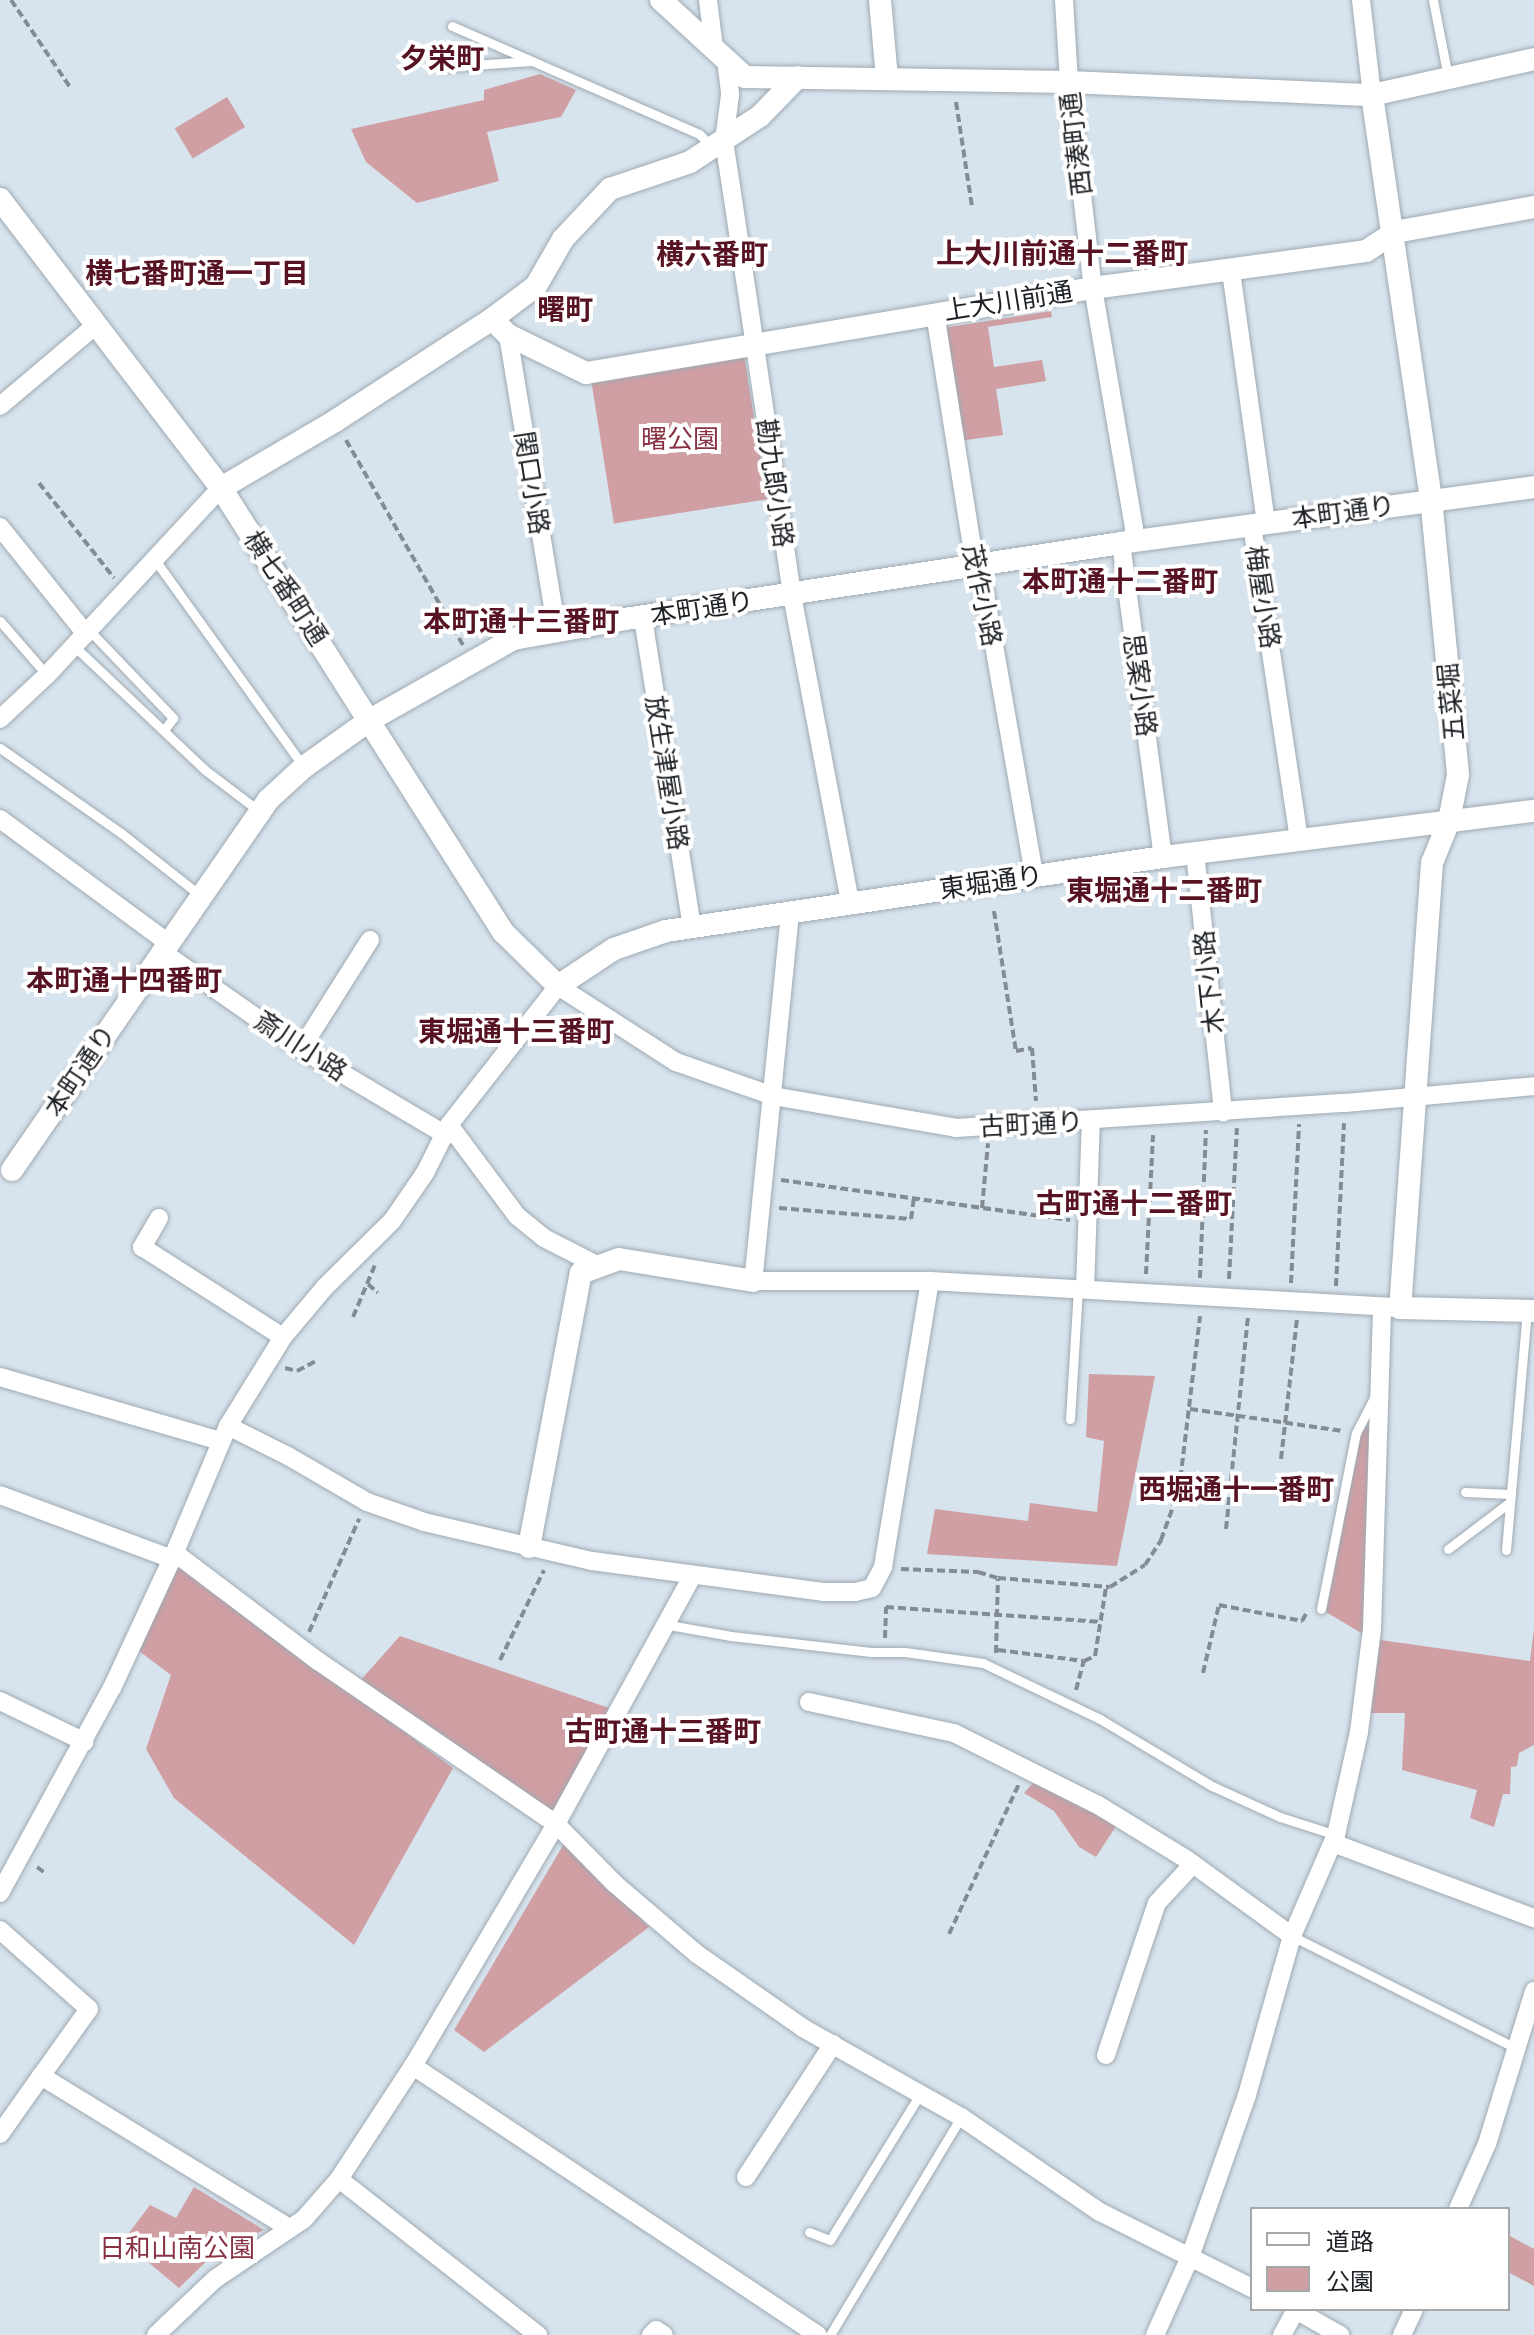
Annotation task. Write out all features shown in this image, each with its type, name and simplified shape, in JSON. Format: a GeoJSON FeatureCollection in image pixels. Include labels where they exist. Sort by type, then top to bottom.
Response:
{"type":"FeatureCollection","features":[{"type":"Feature","properties":{"kind":"street"},"geometry":{"type":"LineString","coordinates":[[661,0],[745,77],[1069,82],[1372,95],[1448,81],[1534,59]]}},
{"type":"Feature","properties":{"kind":"street","name":"勘九郎小路"},"geometry":{"type":"LineString","coordinates":[[708,0],[730,95],[719,144],[754,342],[792,595],[850,903]]}},
{"type":"Feature","properties":{"kind":"street"},"geometry":{"type":"LineString","coordinates":[[880,0],[887,79]]}},
{"type":"Feature","properties":{"kind":"street","name":"西湊町通"},"geometry":{"type":"LineString","coordinates":[[1064,0],[1069,82],[1093,288]]}},
{"type":"Feature","properties":{"kind":"street"},"geometry":{"type":"LineString","coordinates":[[1361,0],[1372,95]]}},
{"type":"Feature","properties":{"kind":"street"},"geometry":{"type":"LineString","coordinates":[[0,719],[47,675],[221,488],[500,327],[536,286],[563,239],[610,189],[690,162],[760,116],[798,77]]}},
{"type":"Feature","properties":{"kind":"street","name":"五菜堀"},"geometry":{"type":"LineString","coordinates":[[1372,95],[1395,232],[1431,498],[1458,775],[1449,821],[1432,863],[1415,1098],[1391,1307]]}},
{"type":"Feature","properties":{"kind":"street","name":"横七番町通"},"geometry":{"type":"LineString","coordinates":[[0,199],[221,488],[503,932],[558,986]]}},
{"type":"Feature","properties":{"kind":"street","name":"上大川前通"},"geometry":{"type":"LineString","coordinates":[[500,327],[586,373],[754,342],[1093,288],[1366,251],[1395,232],[1534,207]]}},
{"type":"Feature","properties":{"kind":"street","name":"梅屋小路"},"geometry":{"type":"LineString","coordinates":[[1231,271],[1299,840]]}},
{"type":"Feature","properties":{"kind":"street","name":"思案小路"},"geometry":{"type":"LineString","coordinates":[[1093,288],[1128,542],[1163,857]]}},
{"type":"Feature","properties":{"kind":"street","name":"茂作小路"},"geometry":{"type":"LineString","coordinates":[[935,313],[977,566],[1034,876]]}},
{"type":"Feature","properties":{"kind":"street"},"geometry":{"type":"LineString","coordinates":[[0,406],[97,324]]}},
{"type":"Feature","properties":{"kind":"street","name":"関口小路"},"geometry":{"type":"LineString","coordinates":[[500,327],[557,631]]}},
{"type":"Feature","properties":{"kind":"street","name":"本町通り"},"geometry":{"type":"LineString","coordinates":[[6,1169],[202,897],[259,811],[304,767],[370,720],[474,664],[513,639],[1128,542],[1431,498],[1534,487]]}},
{"type":"Feature","properties":{"kind":"street"},"geometry":{"type":"LineString","coordinates":[[0,527],[83,637]]}},
{"type":"Feature","properties":{"kind":"street","name":"放生津屋小路"},"geometry":{"type":"LineString","coordinates":[[643,618],[692,928]]}},
{"type":"Feature","properties":{"kind":"street","name":"東堀通り"},"geometry":{"type":"LineString","coordinates":[[558,986],[614,949],[666,931],[1163,857],[1534,811]]}},
{"type":"Feature","properties":{"kind":"street","name":"斎川小路"},"geometry":{"type":"LineString","coordinates":[[0,819],[301,1049],[447,1130]]}},
{"type":"Feature","properties":{"kind":"street","name":"木下小路"},"geometry":{"type":"LineString","coordinates":[[1195,853],[1222,1112]]}},
{"type":"Feature","properties":{"kind":"street"},"geometry":{"type":"LineString","coordinates":[[753,1281],[790,913]]}},
{"type":"Feature","properties":{"kind":"street"},"geometry":{"type":"LineString","coordinates":[[301,1049],[370,940]]}},
{"type":"Feature","properties":{"kind":"street"},"geometry":{"type":"LineString","coordinates":[[0,1893],[85,1742],[173,1556],[224,1434],[283,1337],[325,1287],[367,1249],[400,1209],[447,1130],[558,986]]}},
{"type":"Feature","properties":{"kind":"street","name":"古町通り"},"geometry":{"type":"LineString","coordinates":[[558,986],[676,1062],[773,1096],[956,1128],[1154,1117],[1534,1086]]}},
{"type":"Feature","properties":{"kind":"street"},"geometry":{"type":"LineString","coordinates":[[1081,1289],[1091,1121]]}},
{"type":"Feature","properties":{"kind":"street"},"geometry":{"type":"LineString","coordinates":[[447,1130],[517,1216],[544,1238],[599,1266]]}},
{"type":"Feature","properties":{"kind":"street"},"geometry":{"type":"LineString","coordinates":[[159,1218],[142,1247],[283,1337]]}},
{"type":"Feature","properties":{"kind":"street"},"geometry":{"type":"LineString","coordinates":[[529,1547],[581,1273],[619,1259],[753,1281],[930,1281],[1391,1307],[1530,1311]]}},
{"type":"Feature","properties":{"kind":"street"},"geometry":{"type":"LineString","coordinates":[[2,1382],[224,1434],[288,1456],[367,1502],[424,1522],[552,1553],[823,1592],[855,1592],[872,1588],[883,1567],[930,1281]]}},
{"type":"Feature","properties":{"kind":"street"},"geometry":{"type":"LineString","coordinates":[[1155,2335],[1190,2257],[1247,2095],[1292,1936],[1335,1839],[1359,1732],[1372,1629],[1378,1392],[1391,1307]]}},
{"type":"Feature","properties":{"kind":"street"},"geometry":{"type":"LineString","coordinates":[[0,1495],[173,1556],[301,1649],[556,1824],[615,1884],[697,1954],[803,2028],[961,2117],[1100,2212],[1250,2287]]}},
{"type":"Feature","properties":{"kind":"street"},"geometry":{"type":"LineString","coordinates":[[156,2335],[215,2279],[304,2219],[339,2179],[413,2066],[556,1824],[669,1625],[693,1575]]}},
{"type":"Feature","properties":{"kind":"street"},"geometry":{"type":"LineString","coordinates":[[0,1701],[85,1742]]}},
{"type":"Feature","properties":{"kind":"street"},"geometry":{"type":"LineString","coordinates":[[809,1702],[954,1733],[1098,1805],[1193,1864],[1292,1936]]}},
{"type":"Feature","properties":{"kind":"street"},"geometry":{"type":"LineString","coordinates":[[1335,1839],[1534,1918]]}},
{"type":"Feature","properties":{"kind":"street"},"geometry":{"type":"LineString","coordinates":[[1106,2055],[1157,1903],[1193,1864]]}},
{"type":"Feature","properties":{"kind":"street"},"geometry":{"type":"LineString","coordinates":[[0,1930],[89,2009],[0,2134]]}},
{"type":"Feature","properties":{"kind":"street"},"geometry":{"type":"LineString","coordinates":[[1459,2207],[1487,2144],[1534,1991]]}},
{"type":"Feature","properties":{"kind":"street"},"geometry":{"type":"LineString","coordinates":[[746,2177],[833,2044]]}},
{"type":"Feature","properties":{"kind":"street"},"geometry":{"type":"LineString","coordinates":[[413,2066],[818,2335]]}},
{"type":"Feature","properties":{"kind":"street"},"geometry":{"type":"LineString","coordinates":[[41,2076],[289,2228]]}},
{"type":"Feature","properties":{"kind":"street"},"geometry":{"type":"LineString","coordinates":[[339,2179],[538,2335]]}},
{"type":"Feature","properties":{"kind":"street"},"geometry":{"type":"LineString","coordinates":[[1282,2335],[1294,2311]]}},
{"type":"Feature","properties":{"kind":"street"},"geometry":{"type":"LineString","coordinates":[[1298,2311],[1340,2335]]}},
{"type":"Feature","properties":{"kind":"street"},"geometry":{"type":"LineString","coordinates":[[1402,2335],[1413,2311]]}},
{"type":"Feature","properties":{"kind":"street"},"geometry":{"type":"LineString","coordinates":[[651,2335],[656,2330],[664,2335]]}},
{"type":"Feature","properties":{"kind":"lane"},"geometry":{"type":"LineString","coordinates":[[1433,0],[1448,81]]}},
{"type":"Feature","properties":{"kind":"lane"},"geometry":{"type":"LineString","coordinates":[[452,26],[719,144]]}},
{"type":"Feature","properties":{"kind":"lane"},"geometry":{"type":"LineString","coordinates":[[443,67],[536,61]]}},
{"type":"Feature","properties":{"kind":"lane"},"geometry":{"type":"LineString","coordinates":[[155,560],[304,767]]}},
{"type":"Feature","properties":{"kind":"lane"},"geometry":{"type":"LineString","coordinates":[[0,621],[47,675]]}},
{"type":"Feature","properties":{"kind":"lane"},"geometry":{"type":"LineString","coordinates":[[83,637],[173,718],[164,730]]}},
{"type":"Feature","properties":{"kind":"lane"},"geometry":{"type":"LineString","coordinates":[[83,637],[164,730],[205,770],[259,811]]}},
{"type":"Feature","properties":{"kind":"lane"},"geometry":{"type":"LineString","coordinates":[[0,748],[121,833],[202,897]]}},
{"type":"Feature","properties":{"kind":"lane"},"geometry":{"type":"LineString","coordinates":[[1070,1419],[1081,1289]]}},
{"type":"Feature","properties":{"kind":"lane"},"geometry":{"type":"LineString","coordinates":[[1506,1550],[1530,1311]]}},
{"type":"Feature","properties":{"kind":"lane"},"geometry":{"type":"LineString","coordinates":[[1321,1609],[1356,1433],[1378,1392]]}},
{"type":"Feature","properties":{"kind":"lane"},"geometry":{"type":"LineString","coordinates":[[1465,1492],[1511,1498]]}},
{"type":"Feature","properties":{"kind":"lane"},"geometry":{"type":"LineString","coordinates":[[1448,1549],[1511,1498]]}},
{"type":"Feature","properties":{"kind":"lane"},"geometry":{"type":"LineString","coordinates":[[669,1625],[746,1638],[905,1652],[991,1667],[1072,1704],[1212,1786],[1335,1839]]}},
{"type":"Feature","properties":{"kind":"lane"},"geometry":{"type":"LineString","coordinates":[[1292,1936],[1518,2049]]}},
{"type":"Feature","properties":{"kind":"lane"},"geometry":{"type":"LineString","coordinates":[[809,2232],[830,2240],[919,2096]]}},
{"type":"Feature","properties":{"kind":"lane"},"geometry":{"type":"LineString","coordinates":[[830,2335],[961,2117]]}},
{"type":"Feature","properties":{"kind":"path"},"geometry":{"type":"LineString","coordinates":[[11,0],[70,87]]}},
{"type":"Feature","properties":{"kind":"path"},"geometry":{"type":"LineString","coordinates":[[953,80],[972,206]]}},
{"type":"Feature","properties":{"kind":"path"},"geometry":{"type":"LineString","coordinates":[[335,421],[474,664]]}},
{"type":"Feature","properties":{"kind":"path"},"geometry":{"type":"LineString","coordinates":[[39,483],[125,592]]}},
{"type":"Feature","properties":{"kind":"path"},"geometry":{"type":"LineString","coordinates":[[994,911],[1016,1051],[1032,1048],[1036,1101]]}},
{"type":"Feature","properties":{"kind":"path"},"geometry":{"type":"LineString","coordinates":[[1335,1304],[1345,1103]]}},
{"type":"Feature","properties":{"kind":"path"},"geometry":{"type":"LineString","coordinates":[[1281,1459],[1294,1302],[1300,1106]]}},
{"type":"Feature","properties":{"kind":"path"},"geometry":{"type":"LineString","coordinates":[[883,1567],[978,1572],[998,1578],[1106,1587],[1129,1578],[1145,1565],[1161,1540],[1179,1490],[1222,1112]]}},
{"type":"Feature","properties":{"kind":"path"},"geometry":{"type":"LineString","coordinates":[[1222,1112],[1228,1298]]}},
{"type":"Feature","properties":{"kind":"path"},"geometry":{"type":"LineString","coordinates":[[1145,1293],[1154,1117]]}},
{"type":"Feature","properties":{"kind":"path"},"geometry":{"type":"LineString","coordinates":[[982,1208],[989,1126]]}},
{"type":"Feature","properties":{"kind":"path"},"geometry":{"type":"LineString","coordinates":[[763,1178],[1087,1222]]}},
{"type":"Feature","properties":{"kind":"path"},"geometry":{"type":"LineString","coordinates":[[760,1206],[911,1219],[914,1198]]}},
{"type":"Feature","properties":{"kind":"path"},"geometry":{"type":"LineString","coordinates":[[353,1317],[376,1267],[367,1249]]}},
{"type":"Feature","properties":{"kind":"path"},"geometry":{"type":"LineString","coordinates":[[368,1284],[378,1293]]}},
{"type":"Feature","properties":{"kind":"path"},"geometry":{"type":"LineString","coordinates":[[1226,1529],[1249,1299]]}},
{"type":"Feature","properties":{"kind":"path"},"geometry":{"type":"LineString","coordinates":[[267,1364],[297,1371],[316,1361]]}},
{"type":"Feature","properties":{"kind":"path"},"geometry":{"type":"LineString","coordinates":[[1190,1409],[1356,1433]]}},
{"type":"Feature","properties":{"kind":"path"},"geometry":{"type":"LineString","coordinates":[[301,1649],[367,1502]]}},
{"type":"Feature","properties":{"kind":"path"},"geometry":{"type":"LineString","coordinates":[[500,1660],[552,1553]]}},
{"type":"Feature","properties":{"kind":"path"},"geometry":{"type":"LineString","coordinates":[[991,1667],[998,1650],[998,1578]]}},
{"type":"Feature","properties":{"kind":"path"},"geometry":{"type":"LineString","coordinates":[[1203,1673],[1219,1605],[1302,1621],[1317,1586],[1326,1583]]}},
{"type":"Feature","properties":{"kind":"path"},"geometry":{"type":"LineString","coordinates":[[998,1650],[1084,1661],[1095,1656],[1106,1587]]}},
{"type":"Feature","properties":{"kind":"path"},"geometry":{"type":"LineString","coordinates":[[884,1652],[886,1607],[1098,1622]]}},
{"type":"Feature","properties":{"kind":"path"},"geometry":{"type":"LineString","coordinates":[[1072,1704],[1084,1661]]}},
{"type":"Feature","properties":{"kind":"path"},"geometry":{"type":"LineString","coordinates":[[949,1934],[1026,1769]]}},
{"type":"Feature","properties":{"kind":"green space"},"geometry":{"type":"Polygon","coordinates":[[[540,74],[576,90],[561,117],[487,132],[499,181],[417,203],[366,162],[351,129],[484,100],[484,90],[540,74]]]}},
{"type":"Feature","properties":{"kind":"green space"},"geometry":{"type":"Polygon","coordinates":[[[227,97],[245,127],[193,158],[175,128],[227,97]]]}},
{"type":"Feature","properties":{"kind":"green space"},"geometry":{"type":"Polygon","coordinates":[[[1051,311],[1052,317],[988,327],[994,367],[1042,360],[1046,381],[996,389],[1003,435],[959,441],[942,328],[1051,311]]]}},
{"type":"Feature","properties":{"kind":"green space","name":"曙公園"},"geometry":{"type":"Polygon","coordinates":[[[744,354],[767,499],[614,523],[591,378],[744,354]]]}},
{"type":"Feature","properties":{"kind":"green space"},"geometry":{"type":"Polygon","coordinates":[[[1089,1374],[1155,1376],[1117,1566],[927,1554],[935,1509],[1028,1521],[1030,1503],[1097,1512],[1104,1441],[1086,1437],[1089,1374]]]}},
{"type":"Feature","properties":{"kind":"green space"},"geometry":{"type":"Polygon","coordinates":[[[1363,1425],[1370,1427],[1363,1634],[1326,1612],[1363,1425]]]}},
{"type":"Feature","properties":{"kind":"green space"},"geometry":{"type":"Polygon","coordinates":[[[175,1561],[453,1768],[354,1945],[174,1798],[146,1749],[171,1675],[139,1651],[175,1561]]]}},
{"type":"Feature","properties":{"kind":"green space"},"geometry":{"type":"Polygon","coordinates":[[[1534,1629],[1534,1745],[1519,1753],[1517,1766],[1511,1767],[1510,1794],[1503,1794],[1494,1827],[1470,1818],[1477,1790],[1402,1770],[1405,1713],[1369,1713],[1380,1640],[1530,1661],[1534,1629]]]}},
{"type":"Feature","properties":{"kind":"green space"},"geometry":{"type":"Polygon","coordinates":[[[400,1636],[609,1708],[554,1815],[359,1682],[400,1636]]]}},
{"type":"Feature","properties":{"kind":"green space"},"geometry":{"type":"Polygon","coordinates":[[[1035,1781],[1118,1823],[1096,1857],[1079,1847],[1054,1811],[1024,1793],[1035,1781]]]}},
{"type":"Feature","properties":{"kind":"green space"},"geometry":{"type":"Polygon","coordinates":[[[565,1842],[649,1927],[484,2052],[454,2030],[565,1842]]]}},
{"type":"Feature","properties":{"kind":"green space","name":"日和山南公園"},"geometry":{"type":"Polygon","coordinates":[[[194,2187],[264,2230],[214,2254],[179,2288],[123,2241],[150,2205],[176,2218],[194,2187]]]}},
{"type":"Feature","properties":{"kind":"green space"},"geometry":{"type":"Polygon","coordinates":[[[1510,2236],[1534,2249],[1534,2286],[1510,2273],[1510,2236]]]}},
{"type":"Feature","properties":{"kind":"district","name":"夕栄町"},"geometry":{"type":"Point","coordinates":[442,58]}},
{"type":"Feature","properties":{"kind":"district","name":"上大川前通十二番町"},"geometry":{"type":"Point","coordinates":[1062,253]}},
{"type":"Feature","properties":{"kind":"district","name":"横六番町"},"geometry":{"type":"Point","coordinates":[712,254]}},
{"type":"Feature","properties":{"kind":"district","name":"横七番町通一丁目"},"geometry":{"type":"Point","coordinates":[197,273]}},
{"type":"Feature","properties":{"kind":"district","name":"曙町"},"geometry":{"type":"Point","coordinates":[565,309]}},
{"type":"Feature","properties":{"kind":"district","name":"本町通十二番町"},"geometry":{"type":"Point","coordinates":[1120,581]}},
{"type":"Feature","properties":{"kind":"district","name":"本町通十三番町"},"geometry":{"type":"Point","coordinates":[521,621]}},
{"type":"Feature","properties":{"kind":"district","name":"東堀通十二番町"},"geometry":{"type":"Point","coordinates":[1164,890]}},
{"type":"Feature","properties":{"kind":"district","name":"本町通十四番町"},"geometry":{"type":"Point","coordinates":[124,980]}},
{"type":"Feature","properties":{"kind":"district","name":"東堀通十三番町"},"geometry":{"type":"Point","coordinates":[516,1031]}},
{"type":"Feature","properties":{"kind":"district","name":"古町通十二番町"},"geometry":{"type":"Point","coordinates":[1134,1203]}},
{"type":"Feature","properties":{"kind":"district","name":"西堀通十一番町"},"geometry":{"type":"Point","coordinates":[1236,1489]}},
{"type":"Feature","properties":{"kind":"district","name":"古町通十三番町"},"geometry":{"type":"Point","coordinates":[663,1731]}}]}
